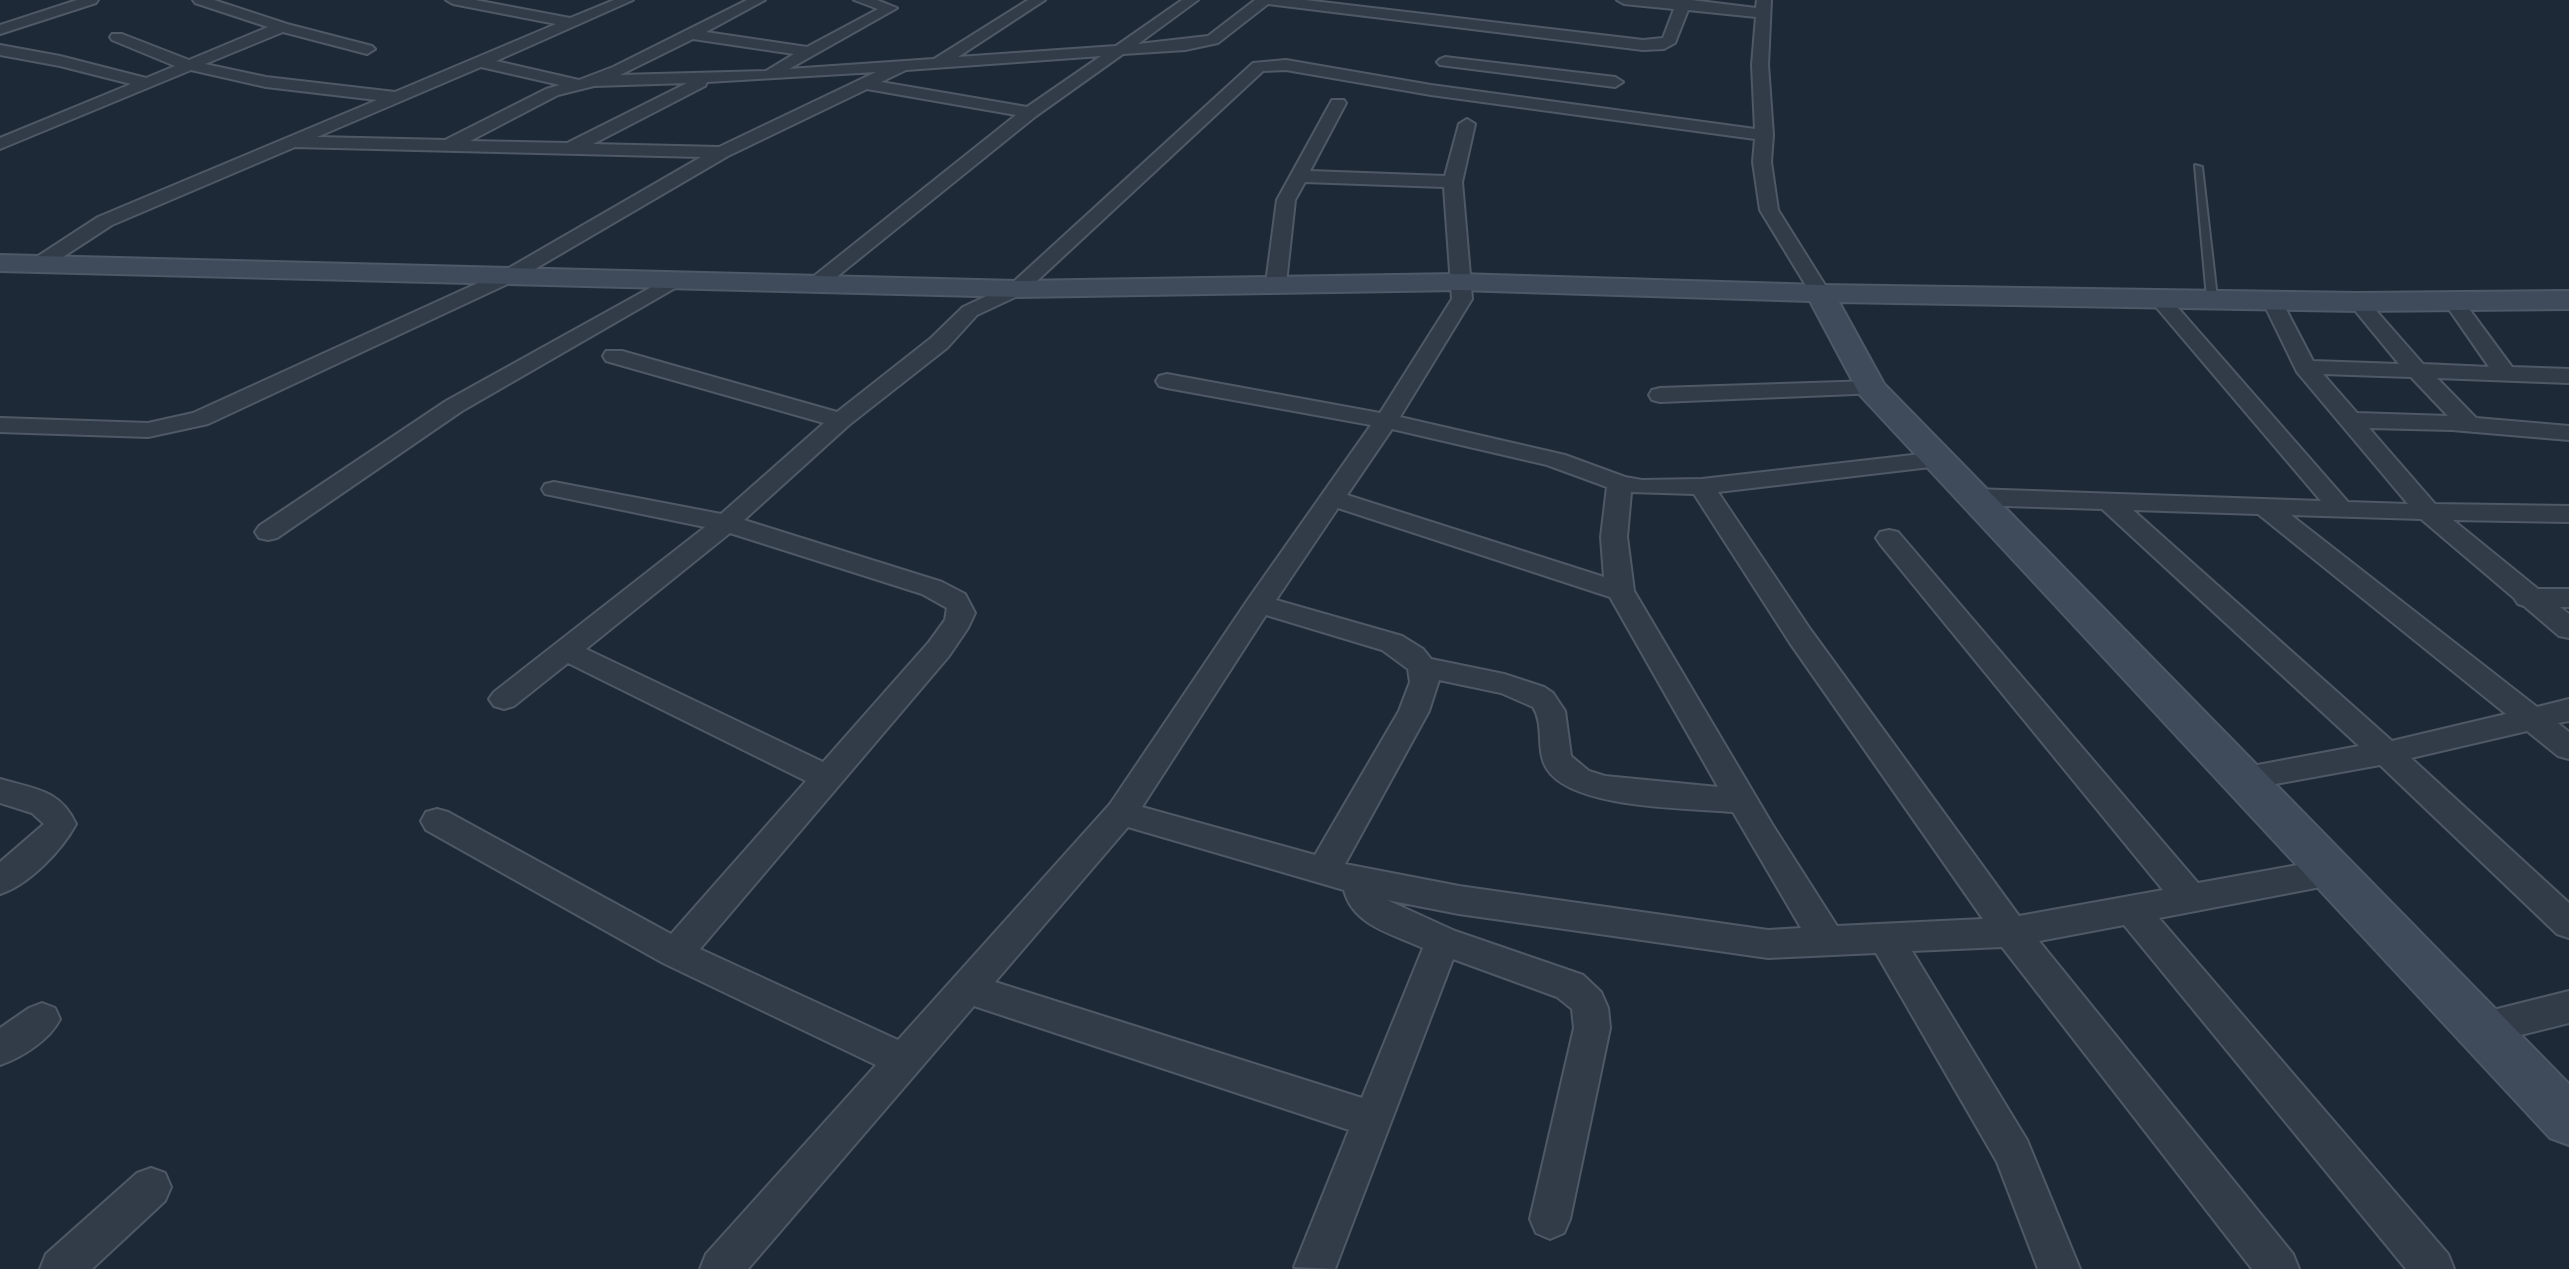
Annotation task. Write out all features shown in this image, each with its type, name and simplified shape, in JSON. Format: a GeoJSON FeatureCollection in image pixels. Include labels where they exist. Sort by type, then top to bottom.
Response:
{"type":"FeatureCollection","features":[{"type":"Feature","properties":{"kind":"street"},"geometry":{"type":"LineString","coordinates":[[0,30],[91,0]]}},
{"type":"Feature","properties":{"kind":"street"},"geometry":{"type":"LineString","coordinates":[[200,0],[282,27],[367,49]]}},
{"type":"Feature","properties":{"kind":"street"},"geometry":{"type":"LineString","coordinates":[[453,0],[572,23]]}},
{"type":"Feature","properties":{"kind":"street"},"geometry":{"type":"LineString","coordinates":[[39,264],[105,221],[626,0]]}},
{"type":"Feature","properties":{"kind":"street"},"geometry":{"type":"LineString","coordinates":[[447,146],[552,92],[584,83],[758,0]]}},
{"type":"Feature","properties":{"kind":"street"},"geometry":{"type":"LineString","coordinates":[[764,76],[890,8],[861,0]]}},
{"type":"Feature","properties":{"kind":"street"},"geometry":{"type":"LineString","coordinates":[[937,64],[1038,0]]}},
{"type":"Feature","properties":{"kind":"street"},"geometry":{"type":"LineString","coordinates":[[816,284],[1030,112],[1191,0]]}},
{"type":"Feature","properties":{"kind":"street"},"geometry":{"type":"LineString","coordinates":[[480,62],[584,83],[764,76],[1119,51],[1213,40],[1264,0]]}},
{"type":"Feature","properties":{"kind":"street"},"geometry":{"type":"LineString","coordinates":[[1270,0],[1467,18],[1655,46],[1670,40],[1683,3]]}},
{"type":"Feature","properties":{"kind":"street"},"geometry":{"type":"LineString","coordinates":[[1623,0],[1763,7],[1760,65],[1764,135],[1762,162],[1769,211],[1820,293],[1871,388],[2569,1121]]}},
{"type":"Feature","properties":{"kind":"street"},"geometry":{"type":"LineString","coordinates":[[1431,90],[1467,18]]}},
{"type":"Feature","properties":{"kind":"street"},"geometry":{"type":"LineString","coordinates":[[0,144],[282,27]]}},
{"type":"Feature","properties":{"kind":"street"},"geometry":{"type":"LineString","coordinates":[[691,34],[810,52]]}},
{"type":"Feature","properties":{"kind":"street"},"geometry":{"type":"LineString","coordinates":[[117,37],[191,66],[293,86],[397,97]]}},
{"type":"Feature","properties":{"kind":"street"},"geometry":{"type":"LineString","coordinates":[[0,50],[60,61],[147,83]]}},
{"type":"Feature","properties":{"kind":"street"},"geometry":{"type":"LineString","coordinates":[[1445,62],[1615,82]]}},
{"type":"Feature","properties":{"kind":"street"},"geometry":{"type":"LineString","coordinates":[[504,699],[726,523],[841,420],[939,343],[970,312],[1017,289],[1259,66],[1286,65],[1431,90],[1764,135]]}},
{"type":"Feature","properties":{"kind":"street"},"geometry":{"type":"LineString","coordinates":[[0,425],[148,430],[200,419],[509,276],[722,152],[902,66]]}},
{"type":"Feature","properties":{"kind":"street"},"geometry":{"type":"LineString","coordinates":[[570,148],[707,79]]}},
{"type":"Feature","properties":{"kind":"street"},"geometry":{"type":"LineString","coordinates":[[865,84],[1030,112]]}},
{"type":"Feature","properties":{"kind":"street"},"geometry":{"type":"LineString","coordinates":[[1276,283],[1286,200],[1338,103]]}},
{"type":"Feature","properties":{"kind":"street"},"geometry":{"type":"LineString","coordinates":[[721,1269],[1121,813],[1259,604],[1386,421],[1462,299],[1453,183],[1466,124]]}},
{"type":"Feature","properties":{"kind":"street"},"geometry":{"type":"LineString","coordinates":[[0,127],[28,131]]}},
{"type":"Feature","properties":{"kind":"street"},"geometry":{"type":"LineString","coordinates":[[287,142],[722,152]]}},
{"type":"Feature","properties":{"kind":"street"},"geometry":{"type":"LineString","coordinates":[[1298,176],[1453,183]]}},
{"type":"Feature","properties":{"kind":"street"},"geometry":{"type":"LineString","coordinates":[[0,263],[1017,289],[1459,282],[1820,293],[2566,304]]}},
{"type":"Feature","properties":{"kind":"street"},"geometry":{"type":"LineString","coordinates":[[268,532],[454,405],[675,280]]}},
{"type":"Feature","properties":{"kind":"street"},"geometry":{"type":"LineString","coordinates":[[2158,297],[2341,509]]}},
{"type":"Feature","properties":{"kind":"street"},"geometry":{"type":"LineString","coordinates":[[2272,300],[2305,367],[2428,512],[2528,598],[2569,629]]}},
{"type":"Feature","properties":{"kind":"street"},"geometry":{"type":"LineString","coordinates":[[2358,302],[2416,370],[2469,424]]}},
{"type":"Feature","properties":{"kind":"street"},"geometry":{"type":"LineString","coordinates":[[2454,302],[2505,373]]}},
{"type":"Feature","properties":{"kind":"street"},"geometry":{"type":"LineString","coordinates":[[614,356],[841,420]]}},
{"type":"Feature","properties":{"kind":"street"},"geometry":{"type":"LineString","coordinates":[[2305,367],[2569,376]]}},
{"type":"Feature","properties":{"kind":"street"},"geometry":{"type":"LineString","coordinates":[[1167,381],[1386,421],[1556,460],[1620,483],[1663,489],[1939,459]]}},
{"type":"Feature","properties":{"kind":"street"},"geometry":{"type":"LineString","coordinates":[[1660,395],[1871,388]]}},
{"type":"Feature","properties":{"kind":"street"},"geometry":{"type":"LineString","coordinates":[[2350,420],[2469,424],[2569,433]]}},
{"type":"Feature","properties":{"kind":"street"},"geometry":{"type":"LineString","coordinates":[[1620,483],[1613,539],[1620,591],[1742,801],[1827,940]]}},
{"type":"Feature","properties":{"kind":"street"},"geometry":{"type":"LineString","coordinates":[[1702,486],[1800,636],[2011,932],[2278,1269]]}},
{"type":"Feature","properties":{"kind":"street"},"geometry":{"type":"LineString","coordinates":[[554,489],[726,523],[932,588],[953,597],[961,604],[959,622],[939,649],[675,953]]}},
{"type":"Feature","properties":{"kind":"street"},"geometry":{"type":"LineString","coordinates":[[1974,497],[2569,514]]}},
{"type":"Feature","properties":{"kind":"street"},"geometry":{"type":"LineString","coordinates":[[1332,498],[1620,591]]}},
{"type":"Feature","properties":{"kind":"street"},"geometry":{"type":"LineString","coordinates":[[2108,501],[2386,753],[2569,924]]}},
{"type":"Feature","properties":{"kind":"street"},"geometry":{"type":"LineString","coordinates":[[2265,507],[2569,748]]}},
{"type":"Feature","properties":{"kind":"street"},"geometry":{"type":"LineString","coordinates":[[1889,538],[2190,898]]}},
{"type":"Feature","properties":{"kind":"street"},"geometry":{"type":"LineString","coordinates":[[2528,598],[2569,598]]}},
{"type":"Feature","properties":{"kind":"street"},"geometry":{"type":"LineString","coordinates":[[1259,604],[1392,643],[1413,656],[1422,667],[1425,682],[1414,712],[1323,872]]}},
{"type":"Feature","properties":{"kind":"street"},"geometry":{"type":"LineString","coordinates":[[565,650],[827,778]]}},
{"type":"Feature","properties":{"kind":"street"},"geometry":{"type":"LineString","coordinates":[[1422,667],[1523,689],[1538,697],[1546,703],[1552,715],[1552,749],[1558,764],[1586,784],[1603,788],[1742,801]]}},
{"type":"Feature","properties":{"kind":"street"},"geometry":{"type":"LineString","coordinates":[[2242,778],[2386,753],[2569,710]]}},
{"type":"Feature","properties":{"kind":"street"},"geometry":{"type":"LineString","coordinates":[[0,791],[49,806],[57,815],[60,824],[52,838],[0,881]]}},
{"type":"Feature","properties":{"kind":"street"},"geometry":{"type":"LineString","coordinates":[[1121,813],[1359,881],[1459,900],[1768,944],[2011,932],[2331,872]]}},
{"type":"Feature","properties":{"kind":"street"},"geometry":{"type":"LineString","coordinates":[[437,821],[675,953],[905,1061]]}},
{"type":"Feature","properties":{"kind":"street"},"geometry":{"type":"LineString","coordinates":[[1359,881],[1364,901],[1381,914],[1443,941],[1570,986],[1584,995],[1592,1006],[1592,1028],[1550,1219]]}},
{"type":"Feature","properties":{"kind":"street"},"geometry":{"type":"LineString","coordinates":[[2132,909],[2433,1269]]}},
{"type":"Feature","properties":{"kind":"street"},"geometry":{"type":"LineString","coordinates":[[1886,939],[2012,1153],[2059,1269]]}},
{"type":"Feature","properties":{"kind":"street"},"geometry":{"type":"LineString","coordinates":[[1315,1267],[1443,941]]}},
{"type":"Feature","properties":{"kind":"street"},"geometry":{"type":"LineString","coordinates":[[968,989],[1374,1119]]}},
{"type":"Feature","properties":{"kind":"street"},"geometry":{"type":"LineString","coordinates":[[2482,1029],[2569,1007]]}},
{"type":"Feature","properties":{"kind":"street"},"geometry":{"type":"LineString","coordinates":[[0,1049],[42,1019]]}},
{"type":"Feature","properties":{"kind":"street"},"geometry":{"type":"LineString","coordinates":[[61,1269],[151,1187]]}},
{"type":"Feature","properties":{"kind":"lane"},"geometry":{"type":"LineString","coordinates":[[2198,167],[2212,299]]}}]}
